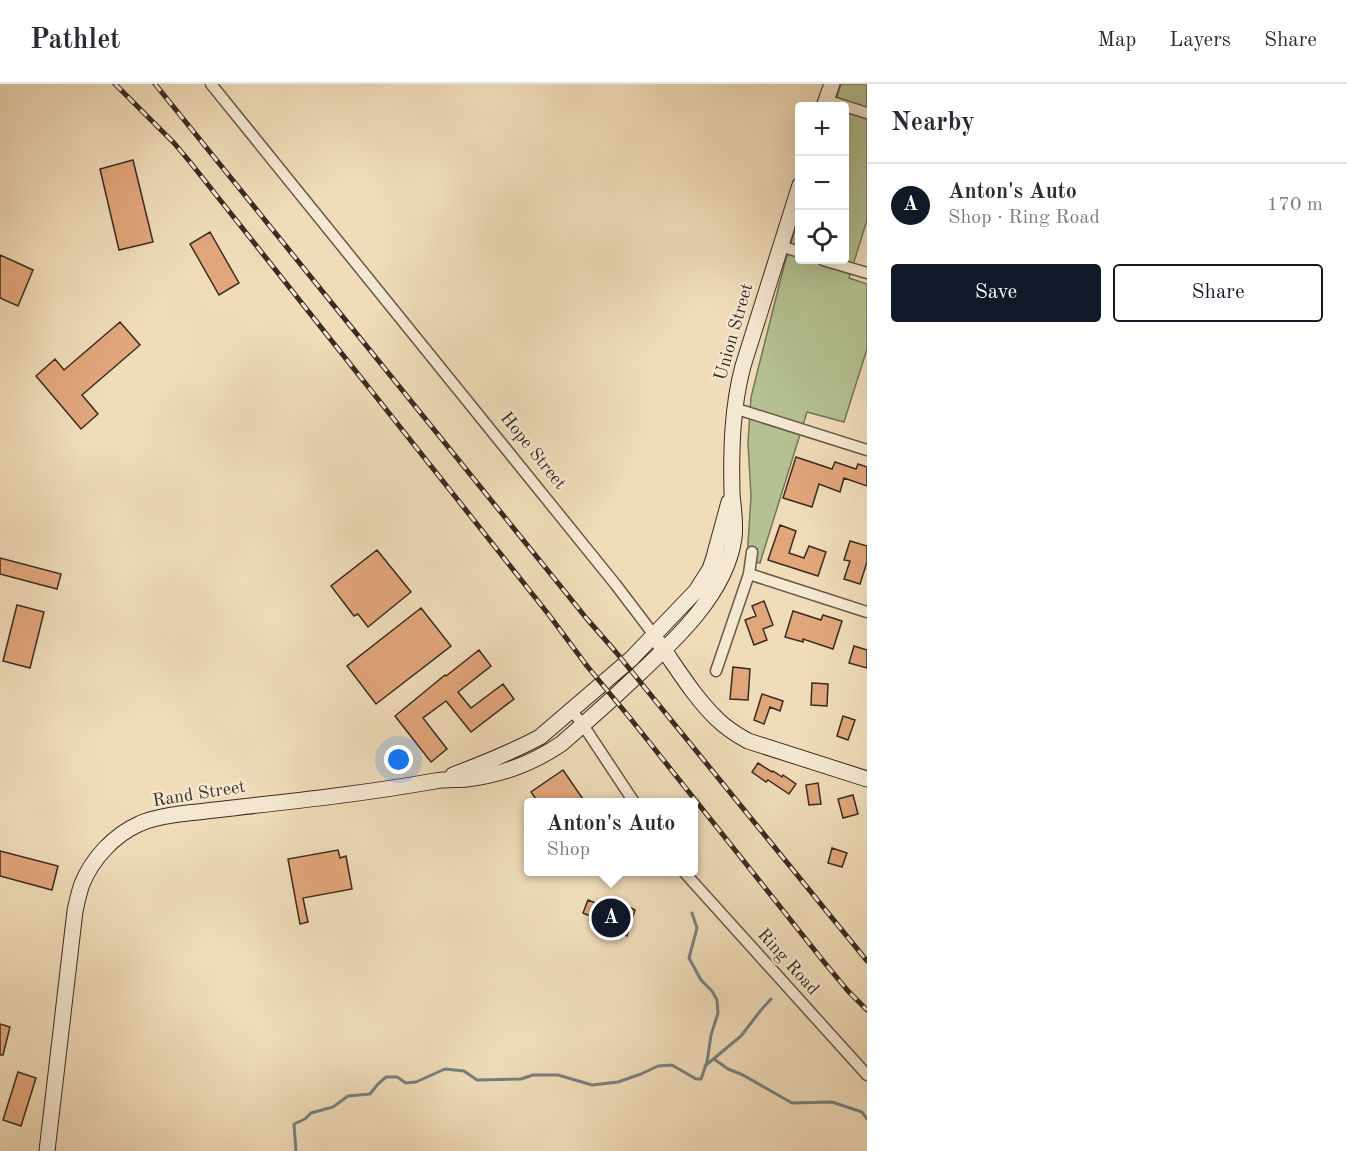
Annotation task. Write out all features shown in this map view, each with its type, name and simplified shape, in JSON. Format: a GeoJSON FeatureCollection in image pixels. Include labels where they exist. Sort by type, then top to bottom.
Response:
{"type":"FeatureCollection","features":[{"type":"Feature","properties":{"kind":"street","name":"Hope Street"},"geometry":{"type":"LineString","coordinates":[[212,84],[610,577],[718,721],[748,741],[867,779]]}},
{"type":"Feature","properties":{"kind":"street"},"geometry":{"type":"LineString","coordinates":[[825,102],[832,84]]}},
{"type":"Feature","properties":{"kind":"street"},"geometry":{"type":"LineString","coordinates":[[849,109],[867,113]]}},
{"type":"Feature","properties":{"kind":"street","name":"Union Street"},"geometry":{"type":"LineString","coordinates":[[583,725],[664,650],[696,616],[724,572],[732,550],[735,524],[732,494],[734,408],[743,366],[795,200]]}},
{"type":"Feature","properties":{"kind":"street"},"geometry":{"type":"LineString","coordinates":[[780,246],[795,250]]}},
{"type":"Feature","properties":{"kind":"street"},"geometry":{"type":"LineString","coordinates":[[837,264],[867,273]]}},
{"type":"Feature","properties":{"kind":"street"},"geometry":{"type":"LineString","coordinates":[[734,408],[867,450]]}},
{"type":"Feature","properties":{"kind":"street","name":"Union Street"},"geometry":{"type":"LineString","coordinates":[[572,711],[631,659],[696,591],[710,568],[732,494]]}},
{"type":"Feature","properties":{"kind":"street"},"geometry":{"type":"LineString","coordinates":[[716,671],[749,574],[752,552]]}},
{"type":"Feature","properties":{"kind":"street"},"geometry":{"type":"LineString","coordinates":[[749,574],[867,612]]}},
{"type":"Feature","properties":{"kind":"street"},"geometry":{"type":"LineString","coordinates":[[572,711],[631,798]]}},
{"type":"Feature","properties":{"kind":"street","name":"Rand Street"},"geometry":{"type":"LineString","coordinates":[[438,781],[523,746],[540,737],[572,711]]}},
{"type":"Feature","properties":{"kind":"street","name":"Rand Street"},"geometry":{"type":"LineString","coordinates":[[47,1151],[75,911],[82,884],[92,865],[105,848],[121,835],[139,824],[157,818],[190,812],[386,790],[438,781],[466,779],[513,769],[547,754],[583,725]]}},
{"type":"Feature","properties":{"kind":"street","name":"Ring Road"},"geometry":{"type":"LineString","coordinates":[[688,876],[867,1075]]}},
{"type":"Feature","properties":{"kind":"green space"},"geometry":{"type":"Polygon","coordinates":[[[841,84],[867,84],[867,220],[849,278],[867,284],[867,349],[844,422],[807,412],[760,563],[747,560],[751,496],[748,443],[751,397],[795,229],[795,264],[849,264],[849,102],[835,102],[841,84]]]}},
{"type":"Feature","properties":{"kind":"building"},"geometry":{"type":"Polygon","coordinates":[[[133,160],[153,242],[119,250],[100,169],[133,160]]]}},
{"type":"Feature","properties":{"kind":"building"},"geometry":{"type":"Polygon","coordinates":[[[210,232],[239,283],[219,295],[190,244],[210,232]]]}},
{"type":"Feature","properties":{"kind":"building"},"geometry":{"type":"Polygon","coordinates":[[[0,255],[33,270],[18,306],[0,298],[0,255]]]}},
{"type":"Feature","properties":{"kind":"building"},"geometry":{"type":"Polygon","coordinates":[[[120,322],[140,345],[82,395],[98,414],[81,429],[36,376],[55,359],[64,370],[120,322]]]}},
{"type":"Feature","properties":{"kind":"building"},"geometry":{"type":"Polygon","coordinates":[[[796,457],[832,469],[835,462],[856,469],[858,464],[867,467],[867,486],[844,478],[840,492],[819,484],[812,507],[783,498],[796,457]]]}},
{"type":"Feature","properties":{"kind":"building"},"geometry":{"type":"Polygon","coordinates":[[[780,525],[796,531],[789,553],[804,558],[809,546],[826,552],[818,576],[768,560],[780,525]]]}},
{"type":"Feature","properties":{"kind":"building"},"geometry":{"type":"Polygon","coordinates":[[[850,541],[867,546],[867,562],[860,584],[844,579],[850,561],[844,560],[850,541]]]}},
{"type":"Feature","properties":{"kind":"building"},"geometry":{"type":"Polygon","coordinates":[[[377,550],[411,592],[368,627],[358,614],[354,616],[331,586],[377,550]]]}},
{"type":"Feature","properties":{"kind":"building"},"geometry":{"type":"Polygon","coordinates":[[[0,558],[61,574],[57,589],[0,574],[0,558]]]}},
{"type":"Feature","properties":{"kind":"building"},"geometry":{"type":"Polygon","coordinates":[[[764,601],[773,625],[763,629],[767,640],[754,645],[745,620],[756,616],[752,606],[764,601]]]}},
{"type":"Feature","properties":{"kind":"building"},"geometry":{"type":"Polygon","coordinates":[[[17,605],[44,612],[30,668],[3,661],[17,605]]]}},
{"type":"Feature","properties":{"kind":"building"},"geometry":{"type":"Polygon","coordinates":[[[421,608],[451,646],[376,704],[347,666],[421,608]]]}},
{"type":"Feature","properties":{"kind":"building"},"geometry":{"type":"Polygon","coordinates":[[[793,611],[821,620],[823,615],[842,621],[833,649],[803,639],[803,642],[785,637],[793,611]]]}},
{"type":"Feature","properties":{"kind":"building"},"geometry":{"type":"Polygon","coordinates":[[[854,646],[867,650],[867,668],[849,663],[854,646]]]}},
{"type":"Feature","properties":{"kind":"building"},"geometry":{"type":"Polygon","coordinates":[[[479,650],[491,666],[458,692],[471,708],[503,684],[514,699],[471,732],[446,701],[423,718],[447,749],[431,762],[395,716],[479,650]]]}},
{"type":"Feature","properties":{"kind":"building"},"geometry":{"type":"Polygon","coordinates":[[[733,667],[750,669],[748,700],[730,699],[733,667]]]}},
{"type":"Feature","properties":{"kind":"building"},"geometry":{"type":"Polygon","coordinates":[[[812,683],[828,684],[827,706],[811,705],[812,683]]]}},
{"type":"Feature","properties":{"kind":"building"},"geometry":{"type":"Polygon","coordinates":[[[762,694],[783,701],[780,711],[770,707],[764,724],[754,720],[762,694]]]}},
{"type":"Feature","properties":{"kind":"building"},"geometry":{"type":"Polygon","coordinates":[[[843,716],[855,720],[848,740],[837,736],[843,716]]]}},
{"type":"Feature","properties":{"kind":"building"},"geometry":{"type":"Polygon","coordinates":[[[758,763],[796,784],[789,794],[752,772],[758,763]]]}},
{"type":"Feature","properties":{"kind":"building"},"geometry":{"type":"Polygon","coordinates":[[[563,770],[582,798],[535,798],[531,792],[563,770]]]}},
{"type":"Feature","properties":{"kind":"building"},"geometry":{"type":"Polygon","coordinates":[[[818,783],[821,804],[809,805],[806,785],[818,783]]]}},
{"type":"Feature","properties":{"kind":"building"},"geometry":{"type":"Polygon","coordinates":[[[853,795],[858,814],[843,818],[838,799],[853,795]]]}},
{"type":"Feature","properties":{"kind":"building"},"geometry":{"type":"Polygon","coordinates":[[[832,848],[847,853],[842,867],[828,863],[832,848]]]}},
{"type":"Feature","properties":{"kind":"building"},"geometry":{"type":"Polygon","coordinates":[[[338,850],[340,858],[346,856],[352,889],[303,898],[308,922],[300,924],[288,859],[338,850]]]}},
{"type":"Feature","properties":{"kind":"building"},"geometry":{"type":"Polygon","coordinates":[[[0,851],[58,866],[52,890],[0,876],[0,851]]]}},
{"type":"Feature","properties":{"kind":"building"},"geometry":{"type":"Polygon","coordinates":[[[588,900],[608,908],[611,902],[619,907],[621,903],[635,910],[627,936],[589,920],[590,916],[583,913],[588,900]]]}},
{"type":"Feature","properties":{"kind":"building"},"geometry":{"type":"Polygon","coordinates":[[[0,1024],[10,1027],[3,1055],[0,1055],[0,1024]]]}},
{"type":"Feature","properties":{"kind":"building"},"geometry":{"type":"Polygon","coordinates":[[[18,1072],[36,1078],[21,1126],[3,1120],[18,1072]]]}},
{"type":"Feature","properties":{"kind":"waterway"},"geometry":{"type":"LineString","coordinates":[[296,1151],[294,1124],[311,1113],[333,1107],[348,1096],[370,1094],[386,1077],[397,1077],[406,1083],[416,1082],[445,1069],[464,1071],[477,1080],[558,1075],[592,1085],[618,1082],[658,1066],[672,1065],[696,1079],[701,1079],[718,1013],[717,1000],[701,980],[689,958],[697,928],[692,913]]}},
{"type":"Feature","properties":{"kind":"waterway"},"geometry":{"type":"LineString","coordinates":[[705,1066],[741,1036],[771,999]]}},
{"type":"Feature","properties":{"kind":"waterway"},"geometry":{"type":"LineString","coordinates":[[714,1059],[728,1069],[792,1103],[832,1102],[862,1112],[867,1119]]}},
{"type":"Feature","properties":{"kind":"railway"},"geometry":{"type":"LineString","coordinates":[[115,84],[190,162],[694,798]]}},
{"type":"Feature","properties":{"kind":"railway"},"geometry":{"type":"LineString","coordinates":[[155,84],[587,619],[867,961]]}},
{"type":"Feature","properties":{"kind":"railway"},"geometry":{"type":"LineString","coordinates":[[698,804],[824,962],[867,1010]]}},
{"type":"Feature","properties":{"kind":"place","name":"Anton's Auto"},"geometry":{"type":"Point","coordinates":[611,918]}}]}
